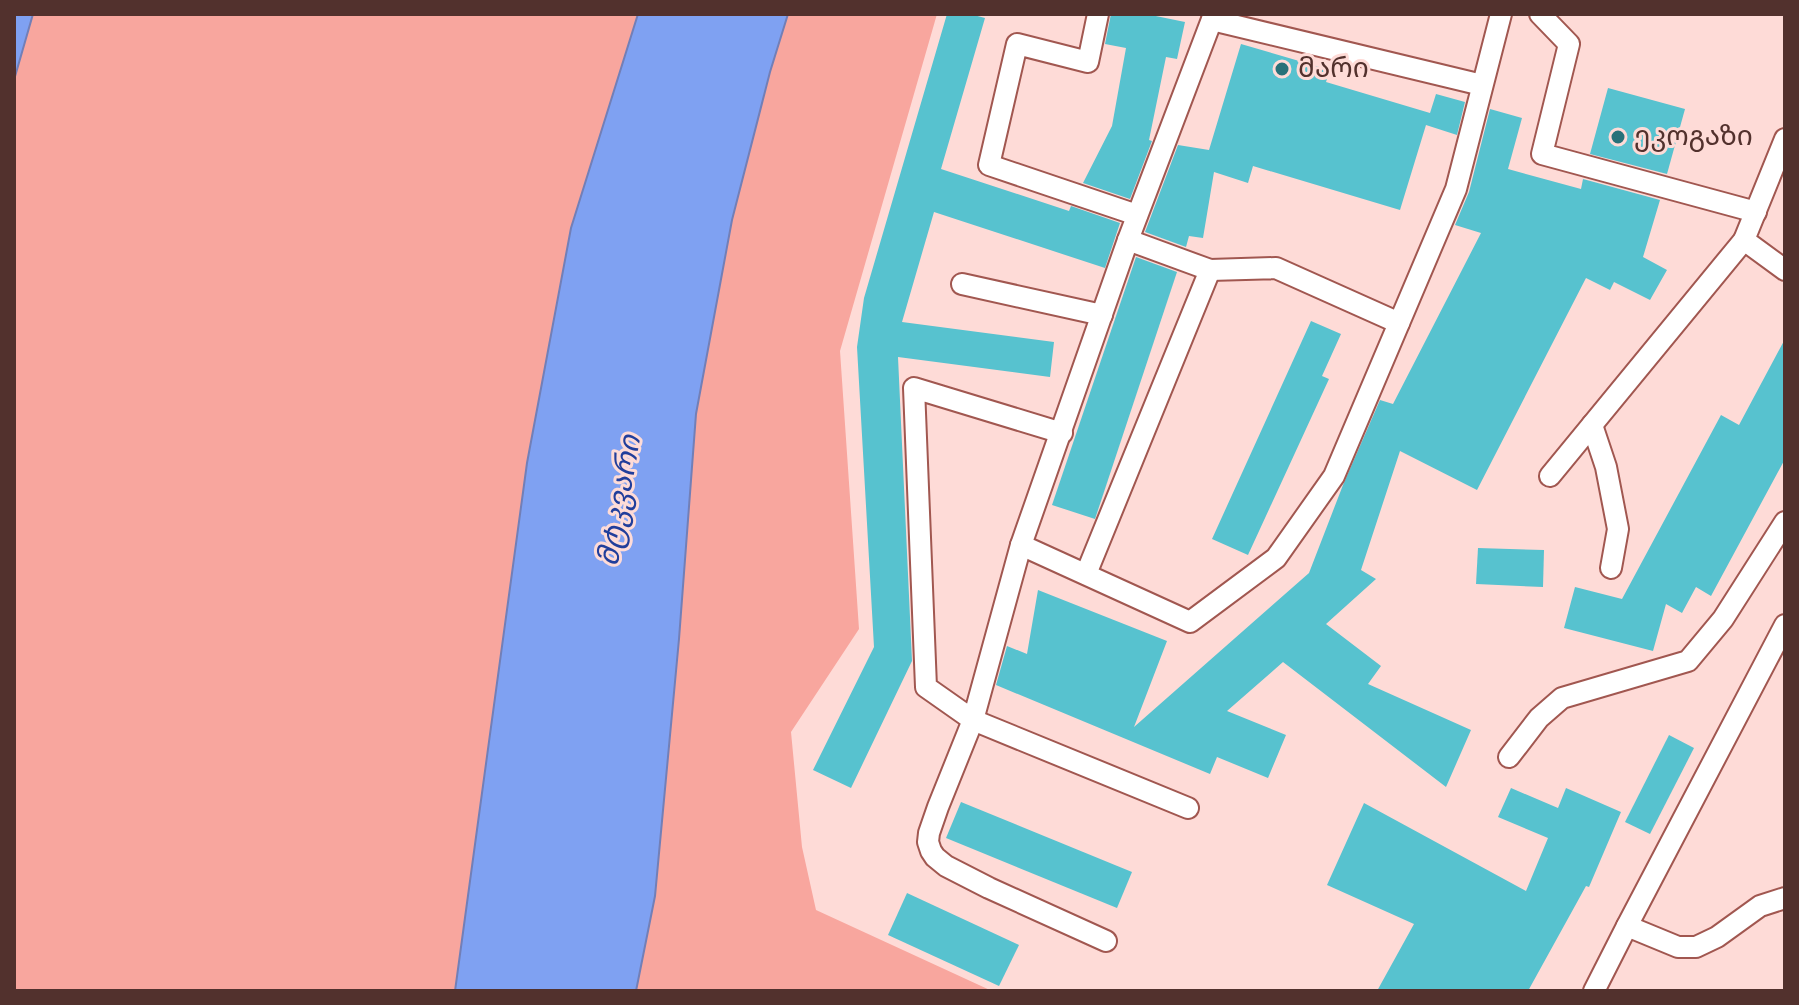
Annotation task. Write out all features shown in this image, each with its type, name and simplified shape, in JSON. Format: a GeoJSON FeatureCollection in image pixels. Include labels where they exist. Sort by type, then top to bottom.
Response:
{"type":"FeatureCollection","features":[{"type":"Feature","properties":{"kind":"lane"},"geometry":{"type":"LineString","coordinates":[[1098,14],[1088,62],[1017,44],[989,165],[1137,215]]}},
{"type":"Feature","properties":{"kind":"lane"},"geometry":{"type":"LineString","coordinates":[[1021,545],[1190,622],[1276,558],[1334,476],[1456,189],[1501,14]]}},
{"type":"Feature","properties":{"kind":"lane"},"geometry":{"type":"LineString","coordinates":[[1540,14],[1569,44],[1542,154],[1756,212]]}},
{"type":"Feature","properties":{"kind":"lane"},"geometry":{"type":"LineString","coordinates":[[1106,941],[946,866],[931,851],[929,833],[973,720],[1021,545],[1137,215],[1213,17],[1482,85]]}},
{"type":"Feature","properties":{"kind":"lane"},"geometry":{"type":"LineString","coordinates":[[1550,476],[1744,240],[1785,139]]}},
{"type":"Feature","properties":{"kind":"lane"},"geometry":{"type":"LineString","coordinates":[[1128,240],[1210,270],[1276,268],[1399,323]]}},
{"type":"Feature","properties":{"kind":"lane"},"geometry":{"type":"LineString","coordinates":[[1744,240],[1785,270]]}},
{"type":"Feature","properties":{"kind":"lane"},"geometry":{"type":"LineString","coordinates":[[1086,574],[1210,270]]}},
{"type":"Feature","properties":{"kind":"lane"},"geometry":{"type":"LineString","coordinates":[[962,284],[1102,315]]}},
{"type":"Feature","properties":{"kind":"lane"},"geometry":{"type":"LineString","coordinates":[[1062,433],[914,388],[926,687],[973,720],[1188,808]]}},
{"type":"Feature","properties":{"kind":"lane"},"geometry":{"type":"LineString","coordinates":[[1592,425],[1606,467],[1618,529],[1611,568]]}},
{"type":"Feature","properties":{"kind":"lane"},"geometry":{"type":"LineString","coordinates":[[1509,757],[1539,718],[1562,698],[1688,661],[1723,619],[1785,522]]}},
{"type":"Feature","properties":{"kind":"lane"},"geometry":{"type":"LineString","coordinates":[[1594,991],[1785,625]]}},
{"type":"Feature","properties":{"kind":"lane"},"geometry":{"type":"LineString","coordinates":[[1627,926],[1678,947],[1696,947],[1717,937],[1760,906],[1785,898]]}},
{"type":"Feature","properties":{"kind":"shaded area"},"geometry":{"type":"Polygon","coordinates":[[[33,14],[638,14],[571,228],[527,463],[455,991],[14,991],[14,80],[33,14]]]}},
{"type":"Feature","properties":{"kind":"shaded area"},"geometry":{"type":"Polygon","coordinates":[[[788,14],[937,14],[840,351],[859,629],[791,732],[802,847],[816,910],[992,991],[636,991],[655,896],[696,414],[732,220],[788,14]]]}},
{"type":"Feature","properties":{"kind":"water"},"geometry":{"type":"Polygon","coordinates":[[[14,14],[33,14],[14,80],[14,14]]]}},
{"type":"Feature","properties":{"kind":"water","name":"მტკვარი"},"geometry":{"type":"Polygon","coordinates":[[[638,14],[788,14],[732,220],[696,414],[655,896],[636,991],[455,991],[527,463],[571,228],[638,14]]]}},
{"type":"Feature","properties":{"kind":"building"},"geometry":{"type":"Polygon","coordinates":[[[947,14],[970,14],[985,18],[941,169],[1069,211],[1071,206],[1120,223],[1105,268],[934,212],[902,322],[1054,342],[1050,377],[898,357],[912,661],[851,788],[813,770],[874,647],[857,347],[864,298],[947,14]]]}},
{"type":"Feature","properties":{"kind":"building"},"geometry":{"type":"Polygon","coordinates":[[[1111,14],[1146,14],[1185,22],[1177,59],[1166,57],[1149,140],[1152,141],[1130,199],[1083,183],[1112,126],[1126,48],[1105,44],[1111,14]]]}},
{"type":"Feature","properties":{"kind":"building"},"geometry":{"type":"Polygon","coordinates":[[[1241,44],[1330,70],[1326,82],[1430,113],[1436,94],[1465,102],[1457,135],[1426,125],[1400,210],[1253,166],[1248,183],[1214,172],[1203,238],[1189,236],[1186,247],[1145,232],[1178,145],[1209,150],[1241,44]]]}},
{"type":"Feature","properties":{"kind":"building"},"geometry":{"type":"Polygon","coordinates":[[[1608,88],[1685,109],[1667,174],[1590,154],[1608,88]]]}},
{"type":"Feature","properties":{"kind":"building"},"geometry":{"type":"Polygon","coordinates":[[[1490,109],[1522,118],[1508,169],[1581,189],[1583,179],[1660,200],[1643,257],[1667,270],[1650,300],[1614,282],[1610,290],[1586,278],[1477,490],[1400,451],[1361,570],[1376,579],[1326,624],[1381,666],[1368,684],[1471,730],[1446,787],[1283,662],[1227,711],[1286,735],[1268,778],[1217,757],[1210,774],[996,685],[1007,646],[1027,654],[1038,590],[1167,641],[1134,727],[1309,573],[1380,400],[1393,404],[1481,233],[1455,225],[1469,192],[1490,109]]]}},
{"type":"Feature","properties":{"kind":"building"},"geometry":{"type":"Polygon","coordinates":[[[1136,257],[1177,272],[1095,519],[1052,505],[1136,257]]]}},
{"type":"Feature","properties":{"kind":"building"},"geometry":{"type":"Polygon","coordinates":[[[1311,321],[1341,334],[1322,376],[1329,379],[1248,555],[1212,539],[1311,321]]]}},
{"type":"Feature","properties":{"kind":"building"},"geometry":{"type":"Polygon","coordinates":[[[1785,339],[1785,459],[1711,596],[1696,587],[1682,613],[1666,604],[1653,651],[1564,628],[1575,587],[1622,599],[1721,415],[1739,425],[1785,339]]]}},
{"type":"Feature","properties":{"kind":"building"},"geometry":{"type":"Polygon","coordinates":[[[1478,548],[1544,550],[1543,587],[1476,584],[1478,548]]]}},
{"type":"Feature","properties":{"kind":"building"},"geometry":{"type":"Polygon","coordinates":[[[1669,735],[1694,748],[1650,834],[1625,822],[1669,735]]]}},
{"type":"Feature","properties":{"kind":"building"},"geometry":{"type":"Polygon","coordinates":[[[1511,788],[1558,808],[1566,788],[1621,812],[1589,887],[1586,886],[1528,991],[1377,991],[1414,924],[1327,885],[1364,803],[1526,891],[1548,838],[1498,817],[1511,788]]]}},
{"type":"Feature","properties":{"kind":"building"},"geometry":{"type":"Polygon","coordinates":[[[961,802],[1132,872],[1117,908],[946,838],[961,802]]]}},
{"type":"Feature","properties":{"kind":"building"},"geometry":{"type":"Polygon","coordinates":[[[907,893],[1019,945],[999,986],[888,935],[907,893]]]}},
{"type":"Feature","properties":{"kind":"place","name":"მარი"},"geometry":{"type":"Point","coordinates":[1282,69]}},
{"type":"Feature","properties":{"kind":"place","name":"ეკოგაზი"},"geometry":{"type":"Point","coordinates":[1618,137]}}]}
